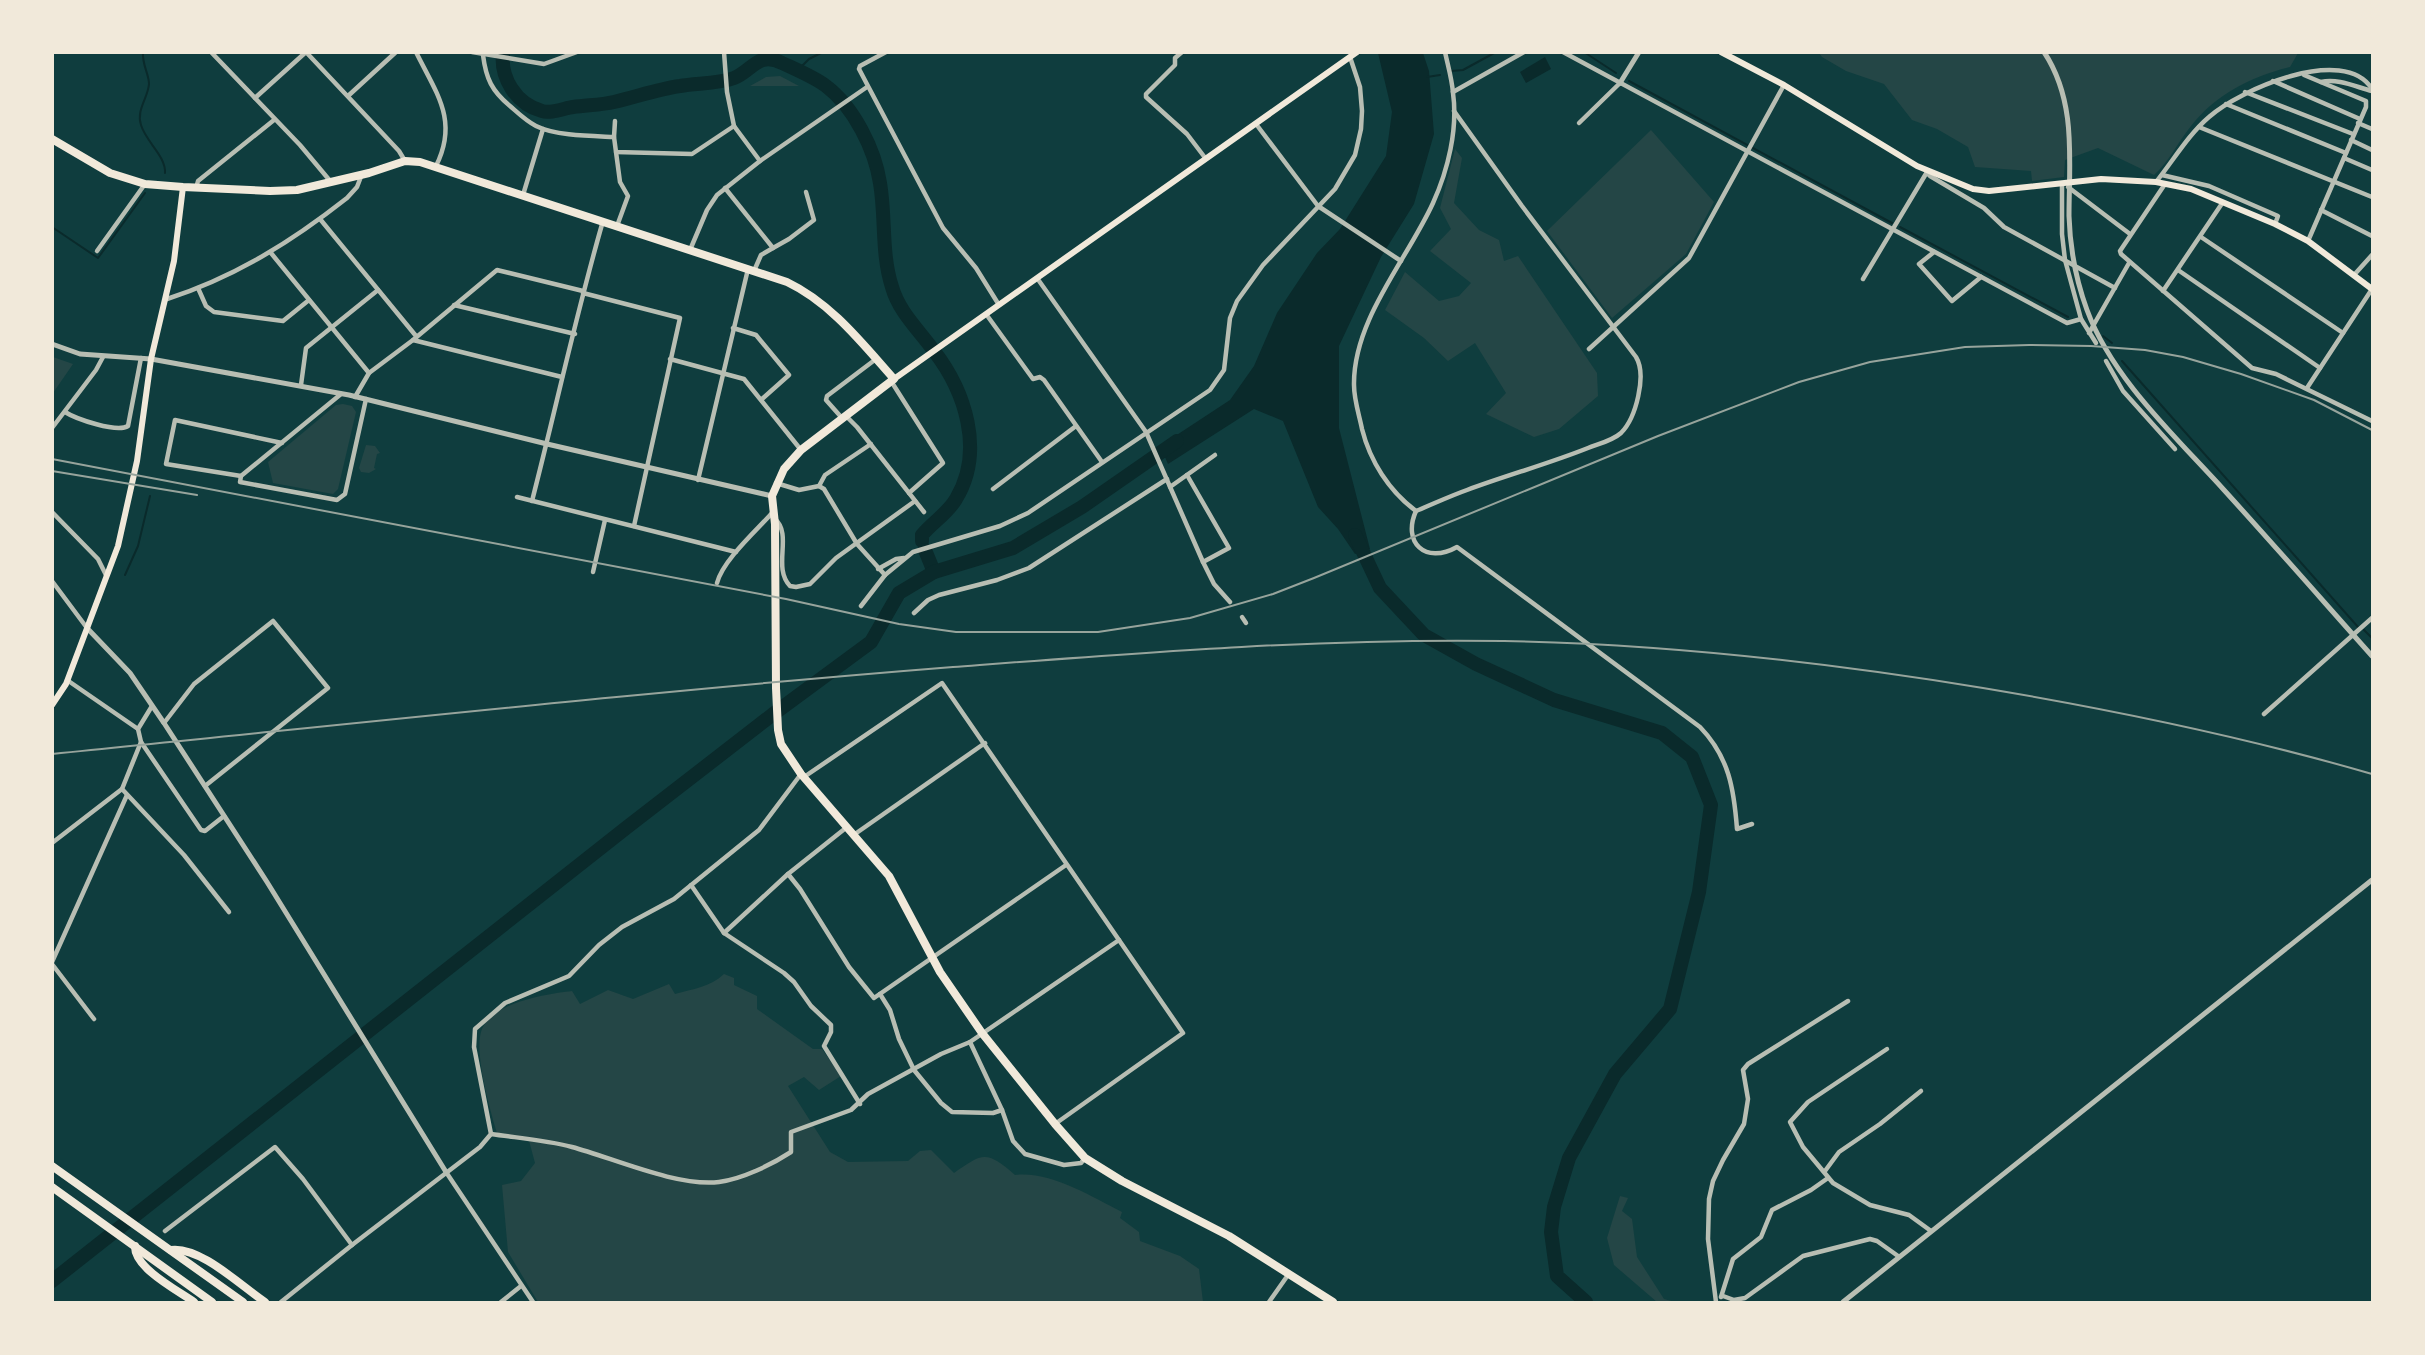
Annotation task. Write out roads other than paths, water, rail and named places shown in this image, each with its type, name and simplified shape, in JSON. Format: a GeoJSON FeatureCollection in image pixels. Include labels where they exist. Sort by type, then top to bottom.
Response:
{"type":"FeatureCollection","features":[{"type":"Feature","properties":{"kind":"highway"},"geometry":{"type":"LineString","coordinates":[[52,139],[110,173],[145,184],[183,188],[297,190],[405,161],[420,162],[751,270],[804,290],[835,316],[876,359],[892,380],[801,450],[784,469],[772,496],[776,688],[778,730],[782,744],[803,775],[888,876],[940,972],[981,1034],[1054,1124],[1085,1158],[1122,1181],[1229,1236],[1333,1302]]}},
{"type":"Feature","properties":{"kind":"highway"},"geometry":{"type":"LineString","coordinates":[[52,1166],[243,1302]]}},
{"type":"Feature","properties":{"kind":"highway"},"geometry":{"type":"LineString","coordinates":[[52,1187],[213,1302]]}},
{"type":"Feature","properties":{"kind":"highway"},"geometry":{"type":"LineString","coordinates":[[134,1245],[135,1254],[142,1265],[194,1302]]}},
{"type":"Feature","properties":{"kind":"highway"},"geometry":{"type":"LineString","coordinates":[[171,1250],[180,1249],[195,1253],[265,1302]]}},
{"type":"Feature","properties":{"kind":"main road"},"geometry":{"type":"LineString","coordinates":[[1721,52],[1784,85],[1902,158],[1967,187],[1982,191],[2101,179],[2156,182],[2191,189],[2275,224],[2308,241],[2373,289]]}},
{"type":"Feature","properties":{"kind":"main road"},"geometry":{"type":"LineString","coordinates":[[892,380],[1352,54]]}},
{"type":"Feature","properties":{"kind":"main road"},"geometry":{"type":"LineString","coordinates":[[52,705],[67,680],[118,546],[137,460],[151,358],[167,299],[174,261],[183,188]]}},
{"type":"Feature","properties":{"kind":"street"},"geometry":{"type":"LineString","coordinates":[[210,52],[300,145],[331,182]]}},
{"type":"Feature","properties":{"kind":"street"},"geometry":{"type":"LineString","coordinates":[[255,98],[306,52],[399,151],[405,161]]}},
{"type":"Feature","properties":{"kind":"street"},"geometry":{"type":"LineString","coordinates":[[348,96],[396,52]]}},
{"type":"Feature","properties":{"kind":"street"},"geometry":{"type":"LineString","coordinates":[[416,52],[445,110],[446,122],[441,157],[436,166]]}},
{"type":"Feature","properties":{"kind":"street"},"geometry":{"type":"LineString","coordinates":[[472,52],[540,64],[577,52]]}},
{"type":"Feature","properties":{"kind":"street"},"geometry":{"type":"LineString","coordinates":[[724,52],[727,93],[734,126],[760,161]]}},
{"type":"Feature","properties":{"kind":"street"},"geometry":{"type":"LineString","coordinates":[[886,52],[860,66],[867,87],[944,228],[976,268],[999,305]]}},
{"type":"Feature","properties":{"kind":"street"},"geometry":{"type":"LineString","coordinates":[[1182,52],[1175,58],[1175,65],[1146,94],[1146,97],[1196,144],[1206,159]]}},
{"type":"Feature","properties":{"kind":"street"},"geometry":{"type":"LineString","coordinates":[[1416,511],[1392,489],[1378,469],[1365,442],[1355,400],[1354,383],[1357,358],[1368,324],[1434,202],[1449,154],[1454,111],[1453,92],[1445,52]]}},
{"type":"Feature","properties":{"kind":"street"},"geometry":{"type":"LineString","coordinates":[[1453,92],[1524,52]]}},
{"type":"Feature","properties":{"kind":"street"},"geometry":{"type":"LineString","coordinates":[[1563,52],[1620,84],[1749,149],[1893,231],[2067,323],[2081,319]]}},
{"type":"Feature","properties":{"kind":"street"},"geometry":{"type":"LineString","coordinates":[[1579,123],[1620,84],[1639,52]]}},
{"type":"Feature","properties":{"kind":"street"},"geometry":{"type":"LineString","coordinates":[[2044,52],[2062,92],[2068,117],[2070,234],[2077,276],[2097,336],[2119,370],[2373,656]]}},
{"type":"Feature","properties":{"kind":"street"},"geometry":{"type":"LineString","coordinates":[[861,606],[885,575],[904,558],[929,546],[983,532],[1013,521],[1102,462],[1148,435],[1210,390],[1224,370],[1230,318],[1237,301],[1263,265],[1335,189],[1346,174],[1355,155],[1361,129],[1360,87],[1352,54]]}},
{"type":"Feature","properties":{"kind":"street"},"geometry":{"type":"LineString","coordinates":[[485,56],[487,79],[496,94],[530,123],[543,129],[578,135],[614,137]]}},
{"type":"Feature","properties":{"kind":"street"},"geometry":{"type":"LineString","coordinates":[[2156,182],[2199,127],[2226,104],[2245,92],[2273,81],[2303,74],[2334,71],[2352,73],[2362,77],[2373,90]]}},
{"type":"Feature","properties":{"kind":"street"},"geometry":{"type":"LineString","coordinates":[[2303,74],[2366,101],[2366,107],[2308,241]]}},
{"type":"Feature","properties":{"kind":"street"},"geometry":{"type":"LineString","coordinates":[[2321,82],[2329,80],[2373,90]]}},
{"type":"Feature","properties":{"kind":"street"},"geometry":{"type":"LineString","coordinates":[[2273,81],[2373,129]]}},
{"type":"Feature","properties":{"kind":"street"},"geometry":{"type":"LineString","coordinates":[[1589,349],[1689,258],[1784,85]]}},
{"type":"Feature","properties":{"kind":"street"},"geometry":{"type":"LineString","coordinates":[[690,251],[712,201],[725,188],[867,87]]}},
{"type":"Feature","properties":{"kind":"street"},"geometry":{"type":"LineString","coordinates":[[2245,92],[2353,134]]}},
{"type":"Feature","properties":{"kind":"street"},"geometry":{"type":"LineString","coordinates":[[2226,104],[2373,170]]}},
{"type":"Feature","properties":{"kind":"street"},"geometry":{"type":"LineString","coordinates":[[2366,107],[2373,109]]}},
{"type":"Feature","properties":{"kind":"street"},"geometry":{"type":"LineString","coordinates":[[1416,511],[1466,490],[1559,460],[1611,439],[1621,433],[1632,418],[1640,390],[1640,363],[1454,111]]}},
{"type":"Feature","properties":{"kind":"street"},"geometry":{"type":"LineString","coordinates":[[196,188],[198,181],[274,120]]}},
{"type":"Feature","properties":{"kind":"street"},"geometry":{"type":"LineString","coordinates":[[615,121],[614,137],[620,182],[628,196],[617,226]]}},
{"type":"Feature","properties":{"kind":"street"},"geometry":{"type":"LineString","coordinates":[[1256,124],[1318,206],[1401,261]]}},
{"type":"Feature","properties":{"kind":"street"},"geometry":{"type":"LineString","coordinates":[[616,152],[692,154],[734,126]]}},
{"type":"Feature","properties":{"kind":"street"},"geometry":{"type":"LineString","coordinates":[[2199,127],[2373,197]]}},
{"type":"Feature","properties":{"kind":"street"},"geometry":{"type":"LineString","coordinates":[[523,195],[543,129]]}},
{"type":"Feature","properties":{"kind":"street"},"geometry":{"type":"LineString","coordinates":[[2351,140],[2373,150]]}},
{"type":"Feature","properties":{"kind":"street"},"geometry":{"type":"LineString","coordinates":[[1863,279],[1928,171]]}},
{"type":"Feature","properties":{"kind":"street"},"geometry":{"type":"LineString","coordinates":[[1928,171],[1930,176],[1984,208],[2004,228],[2115,288]]}},
{"type":"Feature","properties":{"kind":"street"},"geometry":{"type":"LineString","coordinates":[[167,299],[198,288],[272,253],[320,219],[357,187],[362,174]]}},
{"type":"Feature","properties":{"kind":"street"},"geometry":{"type":"LineString","coordinates":[[2162,175],[2209,186],[2278,216],[2275,224]]}},
{"type":"Feature","properties":{"kind":"street"},"geometry":{"type":"LineString","coordinates":[[97,251],[145,184]]}},
{"type":"Feature","properties":{"kind":"street"},"geometry":{"type":"LineString","coordinates":[[2063,184],[2130,234]]}},
{"type":"Feature","properties":{"kind":"street"},"geometry":{"type":"LineString","coordinates":[[2063,184],[2062,234],[2065,260],[2081,319],[2096,344]]}},
{"type":"Feature","properties":{"kind":"street"},"geometry":{"type":"LineString","coordinates":[[2164,184],[2120,251],[2129,263],[2252,368],[2276,374],[2373,421]]}},
{"type":"Feature","properties":{"kind":"street"},"geometry":{"type":"LineString","coordinates":[[725,188],[773,248]]}},
{"type":"Feature","properties":{"kind":"street"},"geometry":{"type":"LineString","coordinates":[[698,480],[733,328],[751,270],[760,255],[789,239],[814,220],[806,192]]}},
{"type":"Feature","properties":{"kind":"street"},"geometry":{"type":"LineString","coordinates":[[2163,291],[2223,202]]}},
{"type":"Feature","properties":{"kind":"street"},"geometry":{"type":"LineString","coordinates":[[2321,210],[2373,236]]}},
{"type":"Feature","properties":{"kind":"street"},"geometry":{"type":"LineString","coordinates":[[320,219],[414,338],[562,377]]}},
{"type":"Feature","properties":{"kind":"street"},"geometry":{"type":"LineString","coordinates":[[532,501],[583,292],[603,221]]}},
{"type":"Feature","properties":{"kind":"street"},"geometry":{"type":"LineString","coordinates":[[2201,237],[2343,333]]}},
{"type":"Feature","properties":{"kind":"street"},"geometry":{"type":"LineString","coordinates":[[1934,252],[1920,264],[1952,301],[1981,277]]}},
{"type":"Feature","properties":{"kind":"street"},"geometry":{"type":"LineString","coordinates":[[272,253],[369,373]]}},
{"type":"Feature","properties":{"kind":"street"},"geometry":{"type":"LineString","coordinates":[[2354,275],[2373,255]]}},
{"type":"Feature","properties":{"kind":"street"},"geometry":{"type":"LineString","coordinates":[[2089,333],[2129,263]]}},
{"type":"Feature","properties":{"kind":"street"},"geometry":{"type":"LineString","coordinates":[[355,397],[369,373],[490,275],[500,270],[680,318],[634,526]]}},
{"type":"Feature","properties":{"kind":"street"},"geometry":{"type":"LineString","coordinates":[[2178,270],[2320,368]]}},
{"type":"Feature","properties":{"kind":"street"},"geometry":{"type":"LineString","coordinates":[[1036,278],[1148,435],[1203,562],[1214,584],[1230,602]]}},
{"type":"Feature","properties":{"kind":"street"},"geometry":{"type":"LineString","coordinates":[[198,288],[206,306],[214,312],[283,321],[309,300]]}},
{"type":"Feature","properties":{"kind":"street"},"geometry":{"type":"LineString","coordinates":[[2307,388],[2373,289]]}},
{"type":"Feature","properties":{"kind":"street"},"geometry":{"type":"LineString","coordinates":[[301,385],[306,348],[378,290]]}},
{"type":"Feature","properties":{"kind":"street"},"geometry":{"type":"LineString","coordinates":[[454,305],[574,334]]}},
{"type":"Feature","properties":{"kind":"street"},"geometry":{"type":"LineString","coordinates":[[986,314],[1033,379],[1040,377],[1044,380],[1102,462]]}},
{"type":"Feature","properties":{"kind":"street"},"geometry":{"type":"LineString","coordinates":[[733,328],[756,335],[789,375],[762,399]]}},
{"type":"Feature","properties":{"kind":"street"},"geometry":{"type":"LineString","coordinates":[[52,345],[80,354],[151,358],[341,393],[647,468],[772,496]]}},
{"type":"Feature","properties":{"kind":"street"},"geometry":{"type":"LineString","coordinates":[[52,428],[96,370],[103,357]]}},
{"type":"Feature","properties":{"kind":"street"},"geometry":{"type":"LineString","coordinates":[[65,412],[78,419],[119,429],[126,428],[130,424],[141,358]]}},
{"type":"Feature","properties":{"kind":"street"},"geometry":{"type":"LineString","coordinates":[[670,359],[744,380],[762,399],[801,450]]}},
{"type":"Feature","properties":{"kind":"street"},"geometry":{"type":"LineString","coordinates":[[876,359],[827,396],[826,400],[871,444],[924,512]]}},
{"type":"Feature","properties":{"kind":"street"},"geometry":{"type":"LineString","coordinates":[[2106,360],[2123,391],[2175,449]]}},
{"type":"Feature","properties":{"kind":"street"},"geometry":{"type":"LineString","coordinates":[[892,380],[943,463],[909,493]]}},
{"type":"Feature","properties":{"kind":"street"},"geometry":{"type":"LineString","coordinates":[[341,393],[242,476],[240,482],[338,500],[345,494],[366,399]]}},
{"type":"Feature","properties":{"kind":"street"},"geometry":{"type":"LineString","coordinates":[[242,476],[166,464],[175,420],[282,443]]}},
{"type":"Feature","properties":{"kind":"street"},"geometry":{"type":"LineString","coordinates":[[993,489],[1076,426]]}},
{"type":"Feature","properties":{"kind":"street"},"geometry":{"type":"LineString","coordinates":[[819,486],[825,475],[871,444]]}},
{"type":"Feature","properties":{"kind":"street"},"geometry":{"type":"LineString","coordinates":[[1170,486],[1215,455]]}},
{"type":"Feature","properties":{"kind":"street"},"geometry":{"type":"LineString","coordinates":[[1187,474],[1229,548],[1203,562]]}},
{"type":"Feature","properties":{"kind":"street"},"geometry":{"type":"LineString","coordinates":[[914,614],[928,600],[939,595],[997,580],[1029,568],[1166,478]]}},
{"type":"Feature","properties":{"kind":"street"},"geometry":{"type":"LineString","coordinates":[[776,483],[799,490],[819,486],[824,489],[857,544],[885,575]]}},
{"type":"Feature","properties":{"kind":"street"},"geometry":{"type":"LineString","coordinates":[[517,497],[736,552]]}},
{"type":"Feature","properties":{"kind":"street"},"geometry":{"type":"LineString","coordinates":[[717,583],[718,576],[736,552],[774,516],[782,528],[782,569],[785,581],[790,586],[796,587],[810,584],[836,558],[915,501]]}},
{"type":"Feature","properties":{"kind":"street"},"geometry":{"type":"LineString","coordinates":[[1416,511],[1412,525],[1413,532],[1419,547],[1425,553],[1443,554],[1457,547],[1700,727],[1720,752],[1730,773],[1737,829],[1752,824]]}},
{"type":"Feature","properties":{"kind":"street"},"geometry":{"type":"LineString","coordinates":[[52,512],[98,559],[106,574]]}},
{"type":"Feature","properties":{"kind":"street"},"geometry":{"type":"LineString","coordinates":[[593,572],[605,520]]}},
{"type":"Feature","properties":{"kind":"street"},"geometry":{"type":"LineString","coordinates":[[878,569],[896,559],[904,558]]}},
{"type":"Feature","properties":{"kind":"street"},"geometry":{"type":"LineString","coordinates":[[52,581],[87,628],[130,673],[164,723],[267,882],[446,1172],[533,1302]]}},
{"type":"Feature","properties":{"kind":"street"},"geometry":{"type":"LineString","coordinates":[[1242,617],[1246,623]]}},
{"type":"Feature","properties":{"kind":"street"},"geometry":{"type":"LineString","coordinates":[[2264,714],[2373,618]]}},
{"type":"Feature","properties":{"kind":"street"},"geometry":{"type":"LineString","coordinates":[[164,723],[194,684],[273,621],[328,688],[205,786]]}},
{"type":"Feature","properties":{"kind":"street"},"geometry":{"type":"LineString","coordinates":[[67,680],[138,729],[141,742],[201,830],[205,831],[224,816]]}},
{"type":"Feature","properties":{"kind":"street"},"geometry":{"type":"LineString","coordinates":[[491,1134],[474,1047],[475,1029],[505,1003],[569,976],[599,945],[622,927],[674,899],[759,830],[803,775],[942,683],[1183,1033],[1054,1124]]}},
{"type":"Feature","properties":{"kind":"street"},"geometry":{"type":"LineString","coordinates":[[138,729],[152,706]]}},
{"type":"Feature","properties":{"kind":"street"},"geometry":{"type":"LineString","coordinates":[[52,843],[122,789],[141,742]]}},
{"type":"Feature","properties":{"kind":"street"},"geometry":{"type":"LineString","coordinates":[[855,834],[985,743]]}},
{"type":"Feature","properties":{"kind":"street"},"geometry":{"type":"LineString","coordinates":[[122,789],[184,855],[229,912]]}},
{"type":"Feature","properties":{"kind":"street"},"geometry":{"type":"LineString","coordinates":[[94,1019],[52,963],[127,795]]}},
{"type":"Feature","properties":{"kind":"street"},"geometry":{"type":"LineString","coordinates":[[724,933],[788,874],[848,826]]}},
{"type":"Feature","properties":{"kind":"street"},"geometry":{"type":"LineString","coordinates":[[788,874],[800,889],[849,967],[874,998],[1066,865]]}},
{"type":"Feature","properties":{"kind":"street"},"geometry":{"type":"LineString","coordinates":[[1843,1302],[2373,880]]}},
{"type":"Feature","properties":{"kind":"street"},"geometry":{"type":"LineString","coordinates":[[691,885],[724,933],[784,973],[794,982],[811,1006],[831,1025],[831,1032],[824,1046],[860,1104]]}},
{"type":"Feature","properties":{"kind":"street"},"geometry":{"type":"LineString","coordinates":[[491,1134],[571,1147],[661,1174],[718,1182],[779,1159],[790,1152],[791,1132],[851,1110],[868,1094],[941,1054],[970,1042],[1119,940]]}},
{"type":"Feature","properties":{"kind":"street"},"geometry":{"type":"LineString","coordinates":[[880,994],[890,1010],[899,1039],[914,1070],[927,1089],[952,1112],[993,1113],[1002,1110]]}},
{"type":"Feature","properties":{"kind":"street"},"geometry":{"type":"LineString","coordinates":[[1828,1178],[1811,1190],[1772,1210],[1761,1237],[1733,1259],[1726,1276],[1723,1296],[1716,1301],[1707,1220],[1709,1199],[1713,1181],[1744,1124],[1748,1099],[1743,1070],[1748,1064],[1848,1001]]}},
{"type":"Feature","properties":{"kind":"street"},"geometry":{"type":"LineString","coordinates":[[970,1042],[1002,1110],[1013,1141],[1025,1154],[1064,1165],[1081,1163],[1085,1158]]}},
{"type":"Feature","properties":{"kind":"street"},"geometry":{"type":"LineString","coordinates":[[1887,1049],[1808,1102],[1790,1122],[1803,1147],[1833,1183],[1870,1205],[1909,1215],[1931,1230]]}},
{"type":"Feature","properties":{"kind":"street"},"geometry":{"type":"LineString","coordinates":[[1825,1171],[1839,1152],[1880,1124],[1921,1091]]}},
{"type":"Feature","properties":{"kind":"street"},"geometry":{"type":"LineString","coordinates":[[285,1301],[352,1245],[480,1147],[491,1134]]}},
{"type":"Feature","properties":{"kind":"street"},"geometry":{"type":"LineString","coordinates":[[165,1231],[238,1176],[269,1149],[275,1147],[303,1179],[352,1245]]}},
{"type":"Feature","properties":{"kind":"street"},"geometry":{"type":"LineString","coordinates":[[1723,1296],[1734,1300],[1745,1298],[1803,1256],[1819,1250],[1870,1239],[1877,1241],[1899,1256]]}},
{"type":"Feature","properties":{"kind":"street"},"geometry":{"type":"LineString","coordinates":[[1269,1302],[1288,1275]]}},
{"type":"Feature","properties":{"kind":"street"},"geometry":{"type":"LineString","coordinates":[[501,1302],[521,1286]]}},
{"type":"Feature","properties":{"kind":"waterway"},"geometry":{"type":"LineString","coordinates":[[143,52],[149,84],[140,120],[162,161],[165,173]]}},
{"type":"Feature","properties":{"kind":"waterway"},"geometry":{"type":"LineString","coordinates":[[503,52],[504,71],[512,89],[517,96],[533,108],[545,112],[609,103],[672,87],[728,80],[767,59],[782,63],[816,80],[846,105],[862,130],[877,170],[882,196],[886,261],[895,296],[904,313],[934,351],[955,384],[967,422],[970,442],[965,481],[953,504],[922,535],[922,541]]}},
{"type":"Feature","properties":{"kind":"waterway"},"geometry":{"type":"LineString","coordinates":[[797,71],[809,59],[823,52]]}},
{"type":"Feature","properties":{"kind":"waterway"},"geometry":{"type":"LineString","coordinates":[[1451,71],[1463,70],[1496,52]]}},
{"type":"Feature","properties":{"kind":"waterway"},"geometry":{"type":"LineString","coordinates":[[1584,52],[1616,73]]}},
{"type":"Feature","properties":{"kind":"waterway"},"geometry":{"type":"LineString","coordinates":[[1427,77],[1440,75]]}},
{"type":"Feature","properties":{"kind":"waterway"},"geometry":{"type":"LineString","coordinates":[[1629,81],[1892,223]]}},
{"type":"Feature","properties":{"kind":"waterway"},"geometry":{"type":"LineString","coordinates":[[52,227],[98,258],[145,193]]}},
{"type":"Feature","properties":{"kind":"waterway"},"geometry":{"type":"LineString","coordinates":[[1900,227],[2068,317]]}},
{"type":"Feature","properties":{"kind":"waterway"},"geometry":{"type":"LineString","coordinates":[[2103,336],[2112,343]]}},
{"type":"Feature","properties":{"kind":"waterway"},"geometry":{"type":"LineString","coordinates":[[2122,361],[2358,627]]}},
{"type":"Feature","properties":{"kind":"waterway"},"geometry":{"type":"LineString","coordinates":[[52,1281],[626,828],[871,642],[899,593],[934,572],[1013,548],[1082,507],[1177,441]]}},
{"type":"Feature","properties":{"kind":"waterway"},"geometry":{"type":"LineString","coordinates":[[125,575],[138,546],[150,496]]}},
{"type":"Feature","properties":{"kind":"waterway"},"geometry":{"type":"LineString","coordinates":[[1355,535],[1380,588],[1424,635],[1476,664],[1554,700],[1662,733],[1692,757],[1711,805],[1699,892],[1670,1009],[1615,1074],[1569,1158],[1554,1207],[1551,1232],[1557,1276],[1586,1302]]}},
{"type":"Feature","properties":{"kind":"waterway"},"geometry":{"type":"LineString","coordinates":[[925,550],[934,572]]}},
{"type":"Feature","properties":{"kind":"waterway"},"geometry":{"type":"LineString","coordinates":[[2364,630],[2372,638]]}},
{"type":"Feature","properties":{"kind":"railway"},"geometry":{"type":"LineString","coordinates":[[52,459],[786,599],[899,624],[956,632],[1098,632],[1190,618],[1273,594],[1658,436],[1799,382],[1870,362],[1965,347],[2091,346],[2145,350],[2183,357],[2241,374],[2314,400],[2372,430]]}},
{"type":"Feature","properties":{"kind":"railway"},"geometry":{"type":"LineString","coordinates":[[52,471],[197,495]]}},
{"type":"Feature","properties":{"kind":"railway"},"geometry":{"type":"LineString","coordinates":[[52,754],[615,697],[953,667],[1297,644],[1504,641],[1684,650],[1804,662],[1924,679],[2032,696],[2179,725],[2372,774]]}}]}
